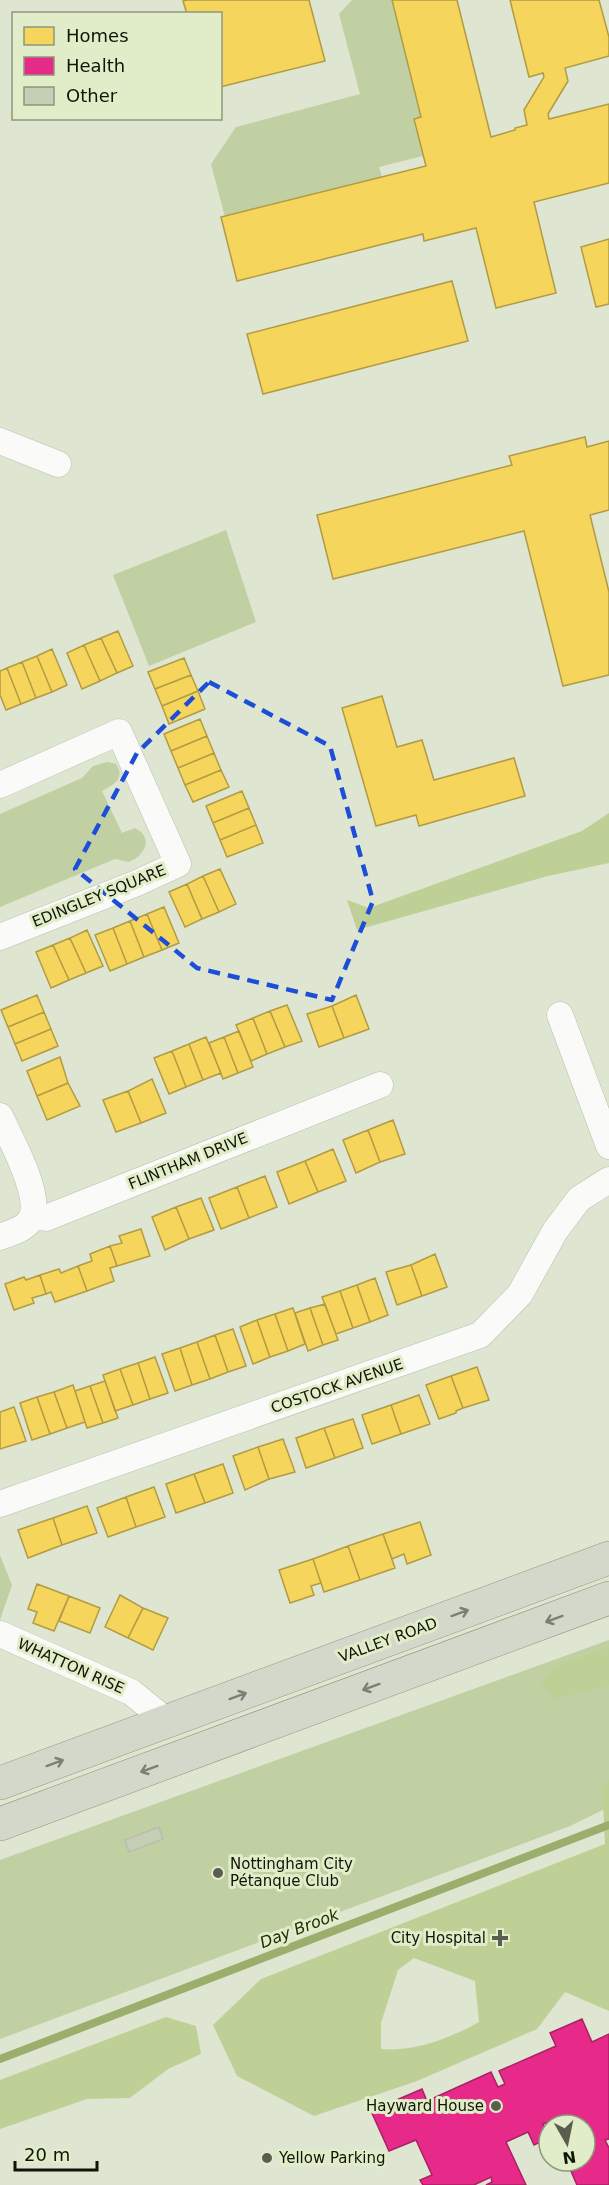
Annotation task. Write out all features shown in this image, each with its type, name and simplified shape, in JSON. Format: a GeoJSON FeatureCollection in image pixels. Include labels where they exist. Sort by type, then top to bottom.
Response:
{"type":"FeatureCollection","features":[{"type":"Feature","properties":{"kind":"highway","name":"VALLEY ROAD"},"geometry":{"type":"LineString","coordinates":[[0,1783],[609,1558]]}},
{"type":"Feature","properties":{"kind":"highway"},"geometry":{"type":"LineString","coordinates":[[0,1824],[609,1598]]}},
{"type":"Feature","properties":{"kind":"highway"},"geometry":{"type":"LineString","coordinates":[[168,1722],[184,1756]]}},
{"type":"Feature","properties":{"kind":"street"},"geometry":{"type":"LineString","coordinates":[[0,441],[58,464]]}},
{"type":"Feature","properties":{"kind":"street","name":"EDINGLEY SQUARE"},"geometry":{"type":"LineString","coordinates":[[0,785],[119,732],[178,864],[0,937]]}},
{"type":"Feature","properties":{"kind":"street"},"geometry":{"type":"LineString","coordinates":[[560,1015],[609,1146]]}},
{"type":"Feature","properties":{"kind":"street","name":"FLINTHAM DRIVE"},"geometry":{"type":"LineString","coordinates":[[0,1237],[22,1228],[33,1216],[46,1218],[380,1084]]}},
{"type":"Feature","properties":{"kind":"street"},"geometry":{"type":"LineString","coordinates":[[0,1116],[32,1189],[35,1207],[33,1216]]}},
{"type":"Feature","properties":{"kind":"street","name":"COSTOCK AVENUE"},"geometry":{"type":"LineString","coordinates":[[0,1504],[480,1335],[520,1294],[555,1231],[579,1199],[609,1180]]}},
{"type":"Feature","properties":{"kind":"street","name":"WHATTON RISE"},"geometry":{"type":"LineString","coordinates":[[0,1634],[131,1692],[168,1722]]}},
{"type":"Feature","properties":{"kind":"highlighted area"},"geometry":{"type":"Polygon","coordinates":[[[209,682],[330,746],[373,901],[332,1000],[197,968],[75,869],[137,753],[209,682]]]}},
{"type":"Feature","properties":{"kind":"green space"},"geometry":{"type":"Polygon","coordinates":[[[352,0],[392,0],[421,117],[414,120],[423,156],[379,167],[382,177],[225,217],[211,164],[236,127],[360,94],[339,14],[352,0]]]}},
{"type":"Feature","properties":{"kind":"green space"},"geometry":{"type":"Polygon","coordinates":[[[226,530],[256,622],[149,666],[113,575],[226,530]]]}},
{"type":"Feature","properties":{"kind":"green space"},"geometry":{"type":"Polygon","coordinates":[[[107,762],[116,764],[120,774],[117,781],[102,791],[122,833],[135,828],[144,836],[146,841],[143,851],[129,862],[115,859],[0,907],[0,814],[82,778],[93,766],[107,762]]]}},
{"type":"Feature","properties":{"kind":"green space"},"geometry":{"type":"Polygon","coordinates":[[[609,813],[609,863],[548,876],[357,930],[347,900],[369,908],[582,831],[609,813]]]}},
{"type":"Feature","properties":{"kind":"green space"},"geometry":{"type":"Polygon","coordinates":[[[0,1555],[12,1585],[0,1620],[0,1555]]]}},
{"type":"Feature","properties":{"kind":"green space"},"geometry":{"type":"Polygon","coordinates":[[[609,1640],[609,1807],[570,1826],[0,2039],[0,1860],[609,1640]]]}},
{"type":"Feature","properties":{"kind":"green space"},"geometry":{"type":"Polygon","coordinates":[[[609,1647],[609,1686],[554,1699],[540,1683],[556,1666],[609,1647]]]}},
{"type":"Feature","properties":{"kind":"green space"},"geometry":{"type":"Polygon","coordinates":[[[609,1781],[609,2011],[565,1992],[537,2029],[417,2081],[314,2116],[237,2076],[213,2025],[261,1979],[605,1844],[602,1783],[609,1781]],[[414,1958],[398,1970],[381,2023],[381,2049],[407,2048],[432,2043],[479,2022],[475,1981],[414,1958]]]}},
{"type":"Feature","properties":{"kind":"green space"},"geometry":{"type":"Polygon","coordinates":[[[166,2017],[196,2026],[201,2054],[168,2069],[130,2098],[87,2099],[0,2129],[0,2080],[166,2017]]]}},
{"type":"Feature","properties":{"kind":"building: Homes"},"geometry":{"type":"Polygon","coordinates":[[[309,0],[325,61],[222,87],[222,12],[186,12],[183,1],[309,0]]]}},
{"type":"Feature","properties":{"kind":"building: Homes"},"geometry":{"type":"Polygon","coordinates":[[[392,0],[457,0],[491,137],[527,125],[524,110],[544,77],[543,73],[529,77],[510,0],[599,0],[609,37],[609,56],[565,68],[568,81],[548,114],[549,119],[609,104],[609,183],[534,202],[556,293],[496,308],[476,228],[424,241],[423,234],[237,281],[221,217],[426,166],[414,119],[421,117],[392,0]]]}},
{"type":"Feature","properties":{"kind":"building: Homes"},"geometry":{"type":"Polygon","coordinates":[[[609,239],[609,304],[596,307],[581,247],[609,239]]]}},
{"type":"Feature","properties":{"kind":"building: Homes"},"geometry":{"type":"Polygon","coordinates":[[[452,281],[468,341],[263,394],[247,334],[452,281]]]}},
{"type":"Feature","properties":{"kind":"building: Homes"},"geometry":{"type":"Polygon","coordinates":[[[585,437],[587,447],[609,441],[609,510],[590,515],[609,592],[609,675],[563,686],[524,531],[333,579],[317,515],[512,465],[509,456],[585,437]]]}},
{"type":"Feature","properties":{"kind":"building: Homes"},"geometry":{"type":"Polygon","coordinates":[[[118,631],[133,666],[117,673],[101,638],[118,631]]]}},
{"type":"Feature","properties":{"kind":"building: Homes"},"geometry":{"type":"Polygon","coordinates":[[[101,638],[117,673],[100,681],[84,645],[101,638]]]}},
{"type":"Feature","properties":{"kind":"building: Homes"},"geometry":{"type":"Polygon","coordinates":[[[84,645],[100,681],[82,689],[67,653],[84,645]]]}},
{"type":"Feature","properties":{"kind":"building: Homes"},"geometry":{"type":"Polygon","coordinates":[[[52,649],[67,685],[52,692],[37,656],[52,649]]]}},
{"type":"Feature","properties":{"kind":"building: Homes"},"geometry":{"type":"Polygon","coordinates":[[[37,656],[52,692],[36,698],[22,662],[37,656]]]}},
{"type":"Feature","properties":{"kind":"building: Homes"},"geometry":{"type":"Polygon","coordinates":[[[184,658],[191,675],[155,689],[148,672],[184,658]]]}},
{"type":"Feature","properties":{"kind":"building: Homes"},"geometry":{"type":"Polygon","coordinates":[[[22,662],[36,698],[21,704],[7,668],[22,662]]]}},
{"type":"Feature","properties":{"kind":"building: Homes"},"geometry":{"type":"Polygon","coordinates":[[[7,668],[21,704],[6,710],[0,695],[0,671],[7,668]]]}},
{"type":"Feature","properties":{"kind":"building: Homes"},"geometry":{"type":"Polygon","coordinates":[[[191,675],[198,691],[162,706],[155,689],[191,675]]]}},
{"type":"Feature","properties":{"kind":"building: Homes"},"geometry":{"type":"Polygon","coordinates":[[[198,691],[205,709],[169,724],[162,706],[198,691]]]}},
{"type":"Feature","properties":{"kind":"building: Homes"},"geometry":{"type":"Polygon","coordinates":[[[382,696],[397,747],[422,740],[434,780],[514,758],[525,796],[419,826],[416,815],[376,826],[342,708],[382,696]]]}},
{"type":"Feature","properties":{"kind":"building: Homes"},"geometry":{"type":"Polygon","coordinates":[[[200,719],[207,736],[171,751],[164,734],[200,719]]]}},
{"type":"Feature","properties":{"kind":"building: Homes"},"geometry":{"type":"Polygon","coordinates":[[[207,736],[214,753],[178,768],[171,751],[207,736]]]}},
{"type":"Feature","properties":{"kind":"building: Homes"},"geometry":{"type":"Polygon","coordinates":[[[214,753],[221,770],[185,785],[178,768],[214,753]]]}},
{"type":"Feature","properties":{"kind":"building: Homes"},"geometry":{"type":"Polygon","coordinates":[[[221,770],[229,787],[193,802],[185,785],[221,770]]]}},
{"type":"Feature","properties":{"kind":"building: Homes"},"geometry":{"type":"Polygon","coordinates":[[[242,791],[249,808],[213,823],[206,806],[242,791]]]}},
{"type":"Feature","properties":{"kind":"building: Homes"},"geometry":{"type":"Polygon","coordinates":[[[249,808],[256,825],[220,840],[213,823],[249,808]]]}},
{"type":"Feature","properties":{"kind":"building: Homes"},"geometry":{"type":"Polygon","coordinates":[[[256,825],[263,843],[227,857],[220,840],[256,825]]]}},
{"type":"Feature","properties":{"kind":"building: Homes"},"geometry":{"type":"Polygon","coordinates":[[[220,869],[236,904],[219,912],[203,876],[220,869]]]}},
{"type":"Feature","properties":{"kind":"building: Homes"},"geometry":{"type":"Polygon","coordinates":[[[203,876],[219,912],[202,919],[187,884],[203,876]]]}},
{"type":"Feature","properties":{"kind":"building: Homes"},"geometry":{"type":"Polygon","coordinates":[[[187,884],[202,919],[185,927],[169,892],[187,884]]]}},
{"type":"Feature","properties":{"kind":"building: Homes"},"geometry":{"type":"Polygon","coordinates":[[[164,907],[179,943],[162,950],[147,914],[164,907]]]}},
{"type":"Feature","properties":{"kind":"building: Homes"},"geometry":{"type":"Polygon","coordinates":[[[147,914],[162,950],[144,957],[130,921],[147,914]]]}},
{"type":"Feature","properties":{"kind":"building: Homes"},"geometry":{"type":"Polygon","coordinates":[[[130,921],[144,957],[127,964],[113,928],[130,921]]]}},
{"type":"Feature","properties":{"kind":"building: Homes"},"geometry":{"type":"Polygon","coordinates":[[[113,928],[127,964],[110,971],[95,935],[113,928]]]}},
{"type":"Feature","properties":{"kind":"building: Homes"},"geometry":{"type":"Polygon","coordinates":[[[87,930],[103,966],[86,973],[70,938],[87,930]]]}},
{"type":"Feature","properties":{"kind":"building: Homes"},"geometry":{"type":"Polygon","coordinates":[[[70,938],[86,973],[69,980],[53,945],[70,938]]]}},
{"type":"Feature","properties":{"kind":"building: Homes"},"geometry":{"type":"Polygon","coordinates":[[[53,945],[69,980],[51,988],[36,952],[53,945]]]}},
{"type":"Feature","properties":{"kind":"building: Homes"},"geometry":{"type":"Polygon","coordinates":[[[37,995],[44,1012],[8,1027],[1,1010],[37,995]]]}},
{"type":"Feature","properties":{"kind":"building: Homes"},"geometry":{"type":"Polygon","coordinates":[[[356,995],[369,1029],[344,1038],[332,1006],[356,995]]]}},
{"type":"Feature","properties":{"kind":"building: Homes"},"geometry":{"type":"Polygon","coordinates":[[[287,1005],[302,1041],[285,1047],[270,1011],[287,1005]]]}},
{"type":"Feature","properties":{"kind":"building: Homes"},"geometry":{"type":"Polygon","coordinates":[[[332,1006],[344,1038],[319,1047],[307,1014],[332,1006]]]}},
{"type":"Feature","properties":{"kind":"building: Homes"},"geometry":{"type":"Polygon","coordinates":[[[270,1011],[285,1047],[267,1054],[253,1018],[270,1011]]]}},
{"type":"Feature","properties":{"kind":"building: Homes"},"geometry":{"type":"Polygon","coordinates":[[[44,1012],[51,1029],[15,1044],[8,1027],[44,1012]]]}},
{"type":"Feature","properties":{"kind":"building: Homes"},"geometry":{"type":"Polygon","coordinates":[[[253,1018],[267,1054],[251,1061],[236,1025],[253,1018]]]}},
{"type":"Feature","properties":{"kind":"building: Homes"},"geometry":{"type":"Polygon","coordinates":[[[51,1029],[58,1046],[22,1061],[15,1044],[51,1029]]]}},
{"type":"Feature","properties":{"kind":"building: Homes"},"geometry":{"type":"Polygon","coordinates":[[[239,1031],[253,1067],[238,1073],[224,1037],[239,1031]]]}},
{"type":"Feature","properties":{"kind":"building: Homes"},"geometry":{"type":"Polygon","coordinates":[[[206,1037],[221,1073],[203,1080],[189,1044],[206,1037]]]}},
{"type":"Feature","properties":{"kind":"building: Homes"},"geometry":{"type":"Polygon","coordinates":[[[224,1037],[238,1073],[223,1079],[209,1043],[224,1037]]]}},
{"type":"Feature","properties":{"kind":"building: Homes"},"geometry":{"type":"Polygon","coordinates":[[[189,1044],[203,1080],[186,1087],[172,1051],[189,1044]]]}},
{"type":"Feature","properties":{"kind":"building: Homes"},"geometry":{"type":"Polygon","coordinates":[[[172,1051],[186,1087],[169,1094],[154,1058],[172,1051]]]}},
{"type":"Feature","properties":{"kind":"building: Homes"},"geometry":{"type":"Polygon","coordinates":[[[60,1057],[68,1083],[37,1096],[27,1071],[60,1057]]]}},
{"type":"Feature","properties":{"kind":"building: Homes"},"geometry":{"type":"Polygon","coordinates":[[[152,1079],[166,1113],[141,1123],[128,1091],[152,1079]]]}},
{"type":"Feature","properties":{"kind":"building: Homes"},"geometry":{"type":"Polygon","coordinates":[[[68,1083],[80,1106],[47,1120],[37,1096],[68,1083]]]}},
{"type":"Feature","properties":{"kind":"building: Homes"},"geometry":{"type":"Polygon","coordinates":[[[128,1091],[141,1123],[116,1132],[103,1100],[128,1091]]]}},
{"type":"Feature","properties":{"kind":"building: Homes"},"geometry":{"type":"Polygon","coordinates":[[[393,1120],[405,1154],[380,1162],[368,1130],[393,1120]]]}},
{"type":"Feature","properties":{"kind":"building: Homes"},"geometry":{"type":"Polygon","coordinates":[[[368,1130],[380,1162],[356,1173],[343,1140],[368,1130]]]}},
{"type":"Feature","properties":{"kind":"building: Homes"},"geometry":{"type":"Polygon","coordinates":[[[333,1149],[346,1181],[318,1192],[305,1161],[333,1149]]]}},
{"type":"Feature","properties":{"kind":"building: Homes"},"geometry":{"type":"Polygon","coordinates":[[[305,1161],[318,1192],[289,1204],[277,1172],[305,1161]]]}},
{"type":"Feature","properties":{"kind":"building: Homes"},"geometry":{"type":"Polygon","coordinates":[[[265,1176],[277,1207],[249,1218],[237,1187],[265,1176]]]}},
{"type":"Feature","properties":{"kind":"building: Homes"},"geometry":{"type":"Polygon","coordinates":[[[237,1187],[249,1218],[221,1229],[209,1198],[237,1187]]]}},
{"type":"Feature","properties":{"kind":"building: Homes"},"geometry":{"type":"Polygon","coordinates":[[[201,1198],[214,1230],[189,1239],[176,1207],[201,1198]]]}},
{"type":"Feature","properties":{"kind":"building: Homes"},"geometry":{"type":"Polygon","coordinates":[[[176,1207],[189,1239],[165,1250],[152,1217],[176,1207]]]}},
{"type":"Feature","properties":{"kind":"building: Homes"},"geometry":{"type":"Polygon","coordinates":[[[141,1229],[150,1256],[117,1266],[110,1246],[122,1243],[119,1236],[141,1229]]]}},
{"type":"Feature","properties":{"kind":"building: Homes"},"geometry":{"type":"Polygon","coordinates":[[[110,1246],[117,1266],[110,1268],[114,1281],[87,1291],[78,1266],[92,1261],[90,1254],[110,1246]]]}},
{"type":"Feature","properties":{"kind":"building: Homes"},"geometry":{"type":"Polygon","coordinates":[[[435,1254],[447,1287],[422,1296],[411,1265],[435,1254]]]}},
{"type":"Feature","properties":{"kind":"building: Homes"},"geometry":{"type":"Polygon","coordinates":[[[411,1265],[422,1296],[397,1305],[386,1272],[411,1265]]]}},
{"type":"Feature","properties":{"kind":"building: Homes"},"geometry":{"type":"Polygon","coordinates":[[[78,1266],[87,1291],[55,1302],[51,1292],[46,1294],[40,1275],[59,1269],[61,1273],[78,1266]]]}},
{"type":"Feature","properties":{"kind":"building: Homes"},"geometry":{"type":"Polygon","coordinates":[[[40,1275],[46,1294],[32,1298],[34,1303],[14,1310],[5,1284],[24,1277],[26,1280],[40,1275]]]}},
{"type":"Feature","properties":{"kind":"building: Homes"},"geometry":{"type":"Polygon","coordinates":[[[375,1278],[388,1315],[370,1322],[357,1285],[375,1278]]]}},
{"type":"Feature","properties":{"kind":"building: Homes"},"geometry":{"type":"Polygon","coordinates":[[[357,1285],[370,1322],[353,1328],[340,1291],[357,1285]]]}},
{"type":"Feature","properties":{"kind":"building: Homes"},"geometry":{"type":"Polygon","coordinates":[[[340,1291],[353,1328],[336,1334],[322,1297],[340,1291]]]}},
{"type":"Feature","properties":{"kind":"building: Homes"},"geometry":{"type":"Polygon","coordinates":[[[325,1304],[338,1340],[323,1345],[310,1308],[325,1304]]]}},
{"type":"Feature","properties":{"kind":"building: Homes"},"geometry":{"type":"Polygon","coordinates":[[[293,1308],[305,1344],[288,1351],[275,1314],[293,1308]]]}},
{"type":"Feature","properties":{"kind":"building: Homes"},"geometry":{"type":"Polygon","coordinates":[[[310,1308],[323,1345],[308,1351],[295,1313],[310,1308]]]}},
{"type":"Feature","properties":{"kind":"building: Homes"},"geometry":{"type":"Polygon","coordinates":[[[275,1314],[288,1351],[270,1357],[257,1320],[275,1314]]]}},
{"type":"Feature","properties":{"kind":"building: Homes"},"geometry":{"type":"Polygon","coordinates":[[[257,1320],[270,1357],[253,1364],[240,1327],[257,1320]]]}},
{"type":"Feature","properties":{"kind":"building: Homes"},"geometry":{"type":"Polygon","coordinates":[[[233,1329],[246,1366],[228,1372],[215,1335],[233,1329]]]}},
{"type":"Feature","properties":{"kind":"building: Homes"},"geometry":{"type":"Polygon","coordinates":[[[215,1335],[228,1372],[210,1379],[197,1342],[215,1335]]]}},
{"type":"Feature","properties":{"kind":"building: Homes"},"geometry":{"type":"Polygon","coordinates":[[[197,1342],[210,1379],[192,1385],[180,1348],[197,1342]]]}},
{"type":"Feature","properties":{"kind":"building: Homes"},"geometry":{"type":"Polygon","coordinates":[[[180,1348],[192,1385],[175,1391],[162,1354],[180,1348]]]}},
{"type":"Feature","properties":{"kind":"building: Homes"},"geometry":{"type":"Polygon","coordinates":[[[155,1357],[168,1393],[150,1399],[138,1363],[155,1357]]]}},
{"type":"Feature","properties":{"kind":"building: Homes"},"geometry":{"type":"Polygon","coordinates":[[[138,1363],[150,1399],[133,1405],[120,1369],[138,1363]]]}},
{"type":"Feature","properties":{"kind":"building: Homes"},"geometry":{"type":"Polygon","coordinates":[[[477,1367],[489,1400],[463,1408],[451,1376],[477,1367]]]}},
{"type":"Feature","properties":{"kind":"building: Homes"},"geometry":{"type":"Polygon","coordinates":[[[120,1369],[133,1405],[115,1411],[103,1375],[120,1369]]]}},
{"type":"Feature","properties":{"kind":"building: Homes"},"geometry":{"type":"Polygon","coordinates":[[[451,1376],[463,1408],[439,1419],[426,1385],[451,1376]]]}},
{"type":"Feature","properties":{"kind":"building: Homes"},"geometry":{"type":"Polygon","coordinates":[[[105,1381],[118,1418],[103,1423],[90,1386],[105,1381]]]}},
{"type":"Feature","properties":{"kind":"building: Homes"},"geometry":{"type":"Polygon","coordinates":[[[73,1385],[85,1422],[67,1428],[54,1392],[73,1385]]]}},
{"type":"Feature","properties":{"kind":"building: Homes"},"geometry":{"type":"Polygon","coordinates":[[[90,1386],[103,1423],[87,1428],[75,1391],[90,1386]]]}},
{"type":"Feature","properties":{"kind":"building: Homes"},"geometry":{"type":"Polygon","coordinates":[[[54,1392],[67,1428],[50,1434],[37,1397],[54,1392]]]}},
{"type":"Feature","properties":{"kind":"building: Homes"},"geometry":{"type":"Polygon","coordinates":[[[419,1395],[430,1424],[401,1434],[391,1405],[419,1395]]]}},
{"type":"Feature","properties":{"kind":"building: Homes"},"geometry":{"type":"Polygon","coordinates":[[[37,1397],[50,1434],[32,1440],[20,1403],[37,1397]]]}},
{"type":"Feature","properties":{"kind":"building: Homes"},"geometry":{"type":"Polygon","coordinates":[[[391,1405],[401,1434],[372,1444],[362,1415],[391,1405]]]}},
{"type":"Feature","properties":{"kind":"building: Homes"},"geometry":{"type":"Polygon","coordinates":[[[14,1407],[26,1441],[0,1449],[0,1412],[14,1407]]]}},
{"type":"Feature","properties":{"kind":"building: Homes"},"geometry":{"type":"Polygon","coordinates":[[[353,1419],[363,1448],[335,1458],[324,1428],[353,1419]]]}},
{"type":"Feature","properties":{"kind":"building: Homes"},"geometry":{"type":"Polygon","coordinates":[[[324,1428],[335,1458],[306,1468],[296,1438],[324,1428]]]}},
{"type":"Feature","properties":{"kind":"building: Homes"},"geometry":{"type":"Polygon","coordinates":[[[283,1439],[295,1472],[269,1479],[258,1447],[283,1439]]]}},
{"type":"Feature","properties":{"kind":"building: Homes"},"geometry":{"type":"Polygon","coordinates":[[[258,1447],[269,1479],[245,1490],[233,1456],[258,1447]]]}},
{"type":"Feature","properties":{"kind":"building: Homes"},"geometry":{"type":"Polygon","coordinates":[[[223,1464],[233,1493],[205,1503],[194,1474],[223,1464]]]}},
{"type":"Feature","properties":{"kind":"building: Homes"},"geometry":{"type":"Polygon","coordinates":[[[194,1474],[205,1503],[176,1513],[166,1484],[194,1474]]]}},
{"type":"Feature","properties":{"kind":"building: Homes"},"geometry":{"type":"Polygon","coordinates":[[[154,1487],[165,1517],[136,1527],[126,1497],[154,1487]]]}},
{"type":"Feature","properties":{"kind":"building: Homes"},"geometry":{"type":"Polygon","coordinates":[[[126,1497],[136,1527],[108,1537],[97,1508],[126,1497]]]}},
{"type":"Feature","properties":{"kind":"building: Homes"},"geometry":{"type":"Polygon","coordinates":[[[87,1506],[97,1533],[62,1545],[53,1518],[87,1506]]]}},
{"type":"Feature","properties":{"kind":"building: Homes"},"geometry":{"type":"Polygon","coordinates":[[[53,1518],[62,1545],[28,1558],[18,1530],[53,1518]]]}},
{"type":"Feature","properties":{"kind":"building: Homes"},"geometry":{"type":"Polygon","coordinates":[[[420,1522],[431,1555],[407,1564],[404,1554],[392,1559],[383,1534],[420,1522]]]}},
{"type":"Feature","properties":{"kind":"building: Homes"},"geometry":{"type":"Polygon","coordinates":[[[383,1534],[395,1568],[360,1580],[348,1546],[383,1534]]]}},
{"type":"Feature","properties":{"kind":"building: Homes"},"geometry":{"type":"Polygon","coordinates":[[[348,1546],[360,1580],[324,1592],[313,1559],[348,1546]]]}},
{"type":"Feature","properties":{"kind":"building: Homes"},"geometry":{"type":"Polygon","coordinates":[[[313,1559],[321,1583],[311,1586],[314,1595],[290,1603],[279,1570],[313,1559]]]}},
{"type":"Feature","properties":{"kind":"building: Homes"},"geometry":{"type":"Polygon","coordinates":[[[37,1584],[69,1596],[54,1631],[33,1623],[37,1612],[28,1609],[37,1584]]]}},
{"type":"Feature","properties":{"kind":"building: Homes"},"geometry":{"type":"Polygon","coordinates":[[[120,1595],[143,1608],[128,1638],[105,1627],[120,1595]]]}},
{"type":"Feature","properties":{"kind":"building: Homes"},"geometry":{"type":"Polygon","coordinates":[[[69,1596],[100,1608],[90,1633],[59,1621],[69,1596]]]}},
{"type":"Feature","properties":{"kind":"building: Homes"},"geometry":{"type":"Polygon","coordinates":[[[143,1608],[168,1618],[153,1650],[128,1638],[143,1608]]]}},
{"type":"Feature","properties":{"kind":"building: Health","name":"Hayward House"},"geometry":{"type":"Polygon","coordinates":[[[582,2019],[592,2042],[609,2034],[609,2139],[605,2140],[609,2148],[609,2185],[577,2185],[572,2173],[597,2173],[597,2113],[537,2113],[537,2144],[534,2145],[528,2132],[506,2142],[526,2185],[486,2185],[492,2182],[491,2177],[474,2185],[423,2185],[420,2180],[432,2175],[416,2140],[389,2151],[371,2111],[422,2089],[427,2101],[491,2072],[498,2087],[505,2084],[499,2071],[556,2046],[550,2033],[582,2019]]]}},
{"type":"Feature","properties":{"kind":"building: Other"},"geometry":{"type":"Polygon","coordinates":[[[159,1827],[163,1839],[129,1852],[125,1840],[159,1827]]]}},
{"type":"Feature","properties":{"kind":"waterway","name":"Day Brook"},"geometry":{"type":"LineString","coordinates":[[0,2059],[609,1825]]}},
{"type":"Feature","properties":{"kind":"place","name":"Nottingham City Pétanque Club"},"geometry":{"type":"Point","coordinates":[218,1873]}},
{"type":"Feature","properties":{"kind":"place","name":"City Hospital"},"geometry":{"type":"Point","coordinates":[500,1938]}},
{"type":"Feature","properties":{"kind":"place","name":"Hayward House"},"geometry":{"type":"Point","coordinates":[496,2106]}},
{"type":"Feature","properties":{"kind":"place","name":"Yellow Parking"},"geometry":{"type":"Point","coordinates":[267,2158]}}]}
